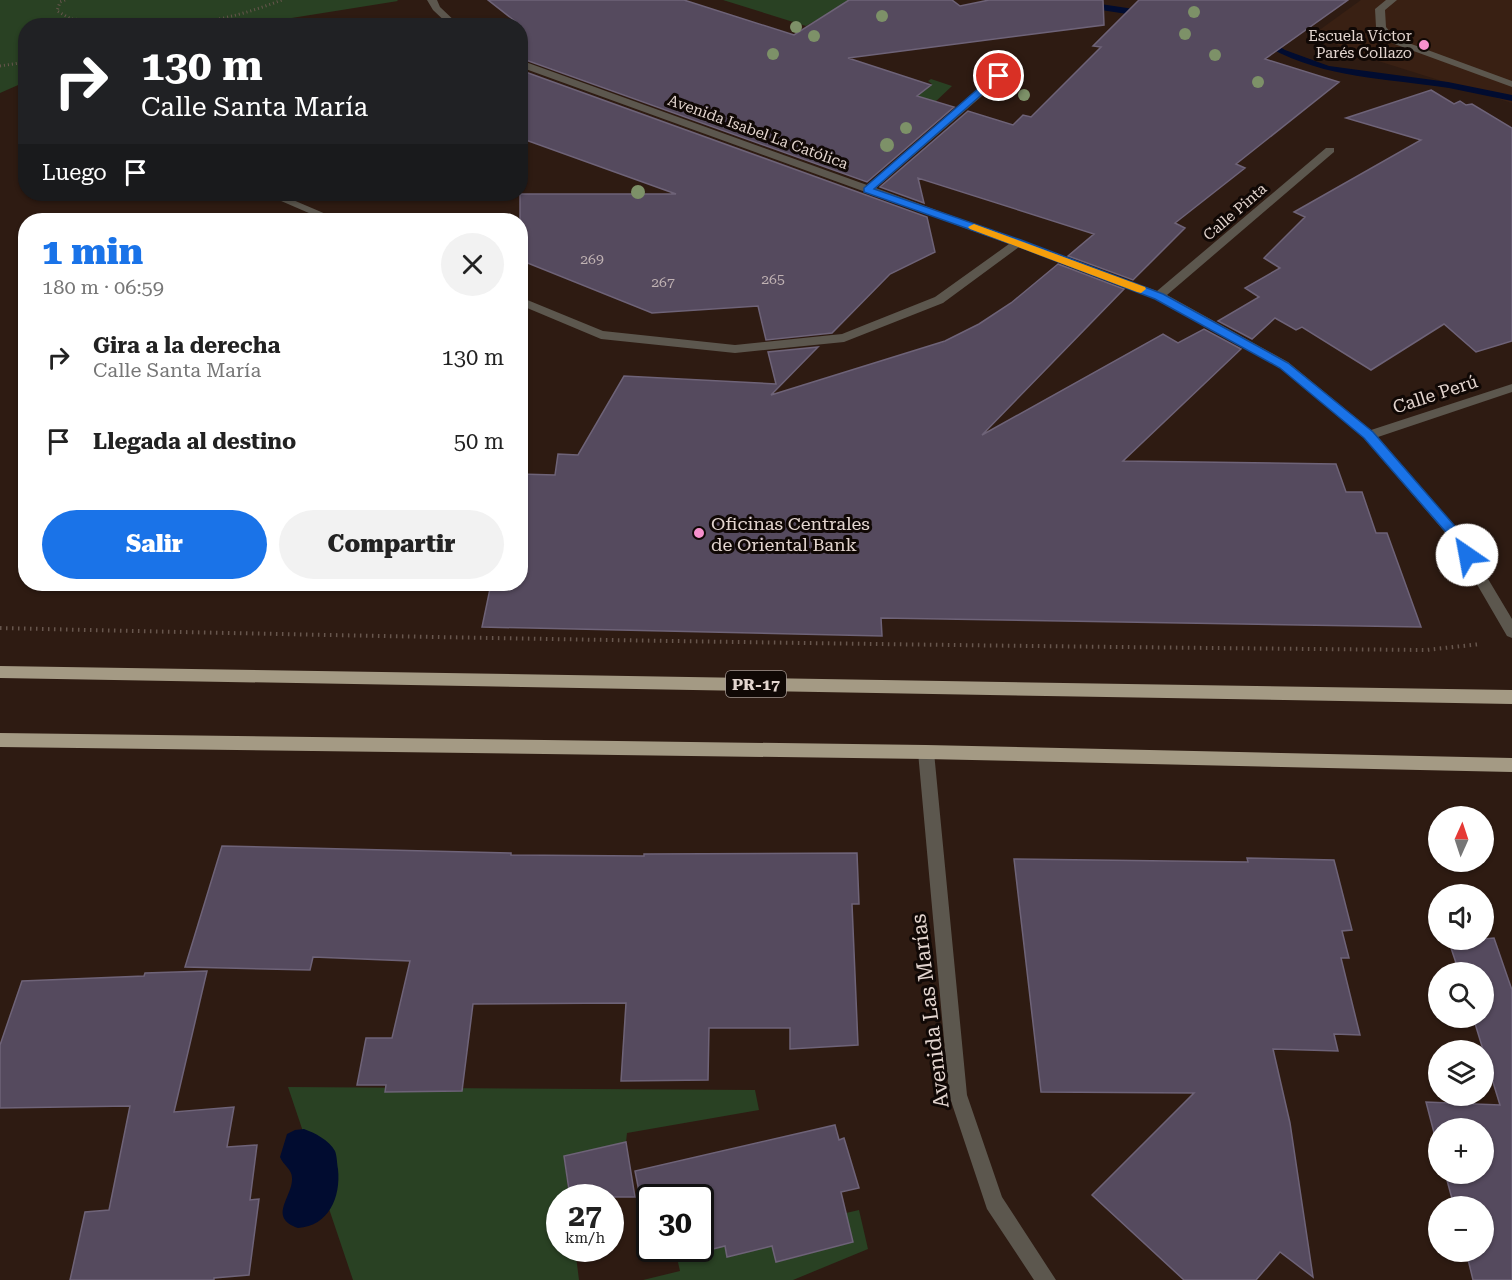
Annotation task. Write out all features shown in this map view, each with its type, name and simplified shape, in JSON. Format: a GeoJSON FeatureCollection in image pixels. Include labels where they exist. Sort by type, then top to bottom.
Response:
{"type":"FeatureCollection","features":[{"type":"Feature","properties":{"kind":"highway","name":"PR-17"},"geometry":{"type":"LineString","coordinates":[[0,672],[1512,697]]}},
{"type":"Feature","properties":{"kind":"highway"},"geometry":{"type":"LineString","coordinates":[[0,740],[926,752],[1512,765]]}},
{"type":"Feature","properties":{"kind":"street"},"geometry":{"type":"LineString","coordinates":[[432,0],[436,8],[447,18]]}},
{"type":"Feature","properties":{"kind":"street"},"geometry":{"type":"LineString","coordinates":[[1392,0],[1380,9],[1381,27],[1392,40],[1512,84]]}},
{"type":"Feature","properties":{"kind":"street"},"geometry":{"type":"LineString","coordinates":[[867,190],[1015,62]]}},
{"type":"Feature","properties":{"kind":"street","name":"Avenida Isabel La Católica"},"geometry":{"type":"LineString","coordinates":[[528,66],[1017,243],[1159,297],[1284,365],[1369,435],[1455,535],[1512,632]]}},
{"type":"Feature","properties":{"kind":"street","name":"Calle Pinta"},"geometry":{"type":"LineString","coordinates":[[1159,297],[1330,150]]}},
{"type":"Feature","properties":{"kind":"street"},"geometry":{"type":"LineString","coordinates":[[288,201],[317,213]]}},
{"type":"Feature","properties":{"kind":"street"},"geometry":{"type":"LineString","coordinates":[[528,303],[601,335],[735,349],[844,338],[939,300],[1017,243]]}},
{"type":"Feature","properties":{"kind":"street","name":"Calle Perú"},"geometry":{"type":"LineString","coordinates":[[1369,435],[1512,388]]}},
{"type":"Feature","properties":{"kind":"street","name":"Avenida Las Marías"},"geometry":{"type":"LineString","coordinates":[[926,752],[958,1095],[994,1202],[1046,1280]]}},
{"type":"Feature","properties":{"kind":"path"},"geometry":{"type":"LineString","coordinates":[[64,0],[60,2],[57,11],[69,18]]}},
{"type":"Feature","properties":{"kind":"path"},"geometry":{"type":"LineString","coordinates":[[228,18],[249,13],[282,0]]}},
{"type":"Feature","properties":{"kind":"path"},"geometry":{"type":"LineString","coordinates":[[0,66],[18,63]]}},
{"type":"Feature","properties":{"kind":"path"},"geometry":{"type":"LineString","coordinates":[[0,628],[453,639],[937,646],[1426,650],[1491,643]]}},
{"type":"Feature","properties":{"kind":"shaded area","name":"Escuela Víctor Parés Collazo"},"geometry":{"type":"Polygon","coordinates":[[[1361,0],[1512,0],[1512,103],[1359,55],[1314,34],[1361,0]]]}},
{"type":"Feature","properties":{"kind":"green space"},"geometry":{"type":"Polygon","coordinates":[[[0,0],[398,1],[291,18],[18,18],[18,85],[0,93],[0,0]]]}},
{"type":"Feature","properties":{"kind":"green space"},"geometry":{"type":"Polygon","coordinates":[[[723,0],[902,0],[836,17],[827,14],[806,26],[723,0]]]}},
{"type":"Feature","properties":{"kind":"green space"},"geometry":{"type":"Polygon","coordinates":[[[931,79],[952,86],[933,104],[913,95],[932,84],[928,81],[931,79]]]}},
{"type":"Feature","properties":{"kind":"green space"},"geometry":{"type":"Polygon","coordinates":[[[288,1087],[755,1090],[759,1110],[627,1133],[626,1142],[564,1156],[567,1184],[546,1184],[546,1262],[577,1262],[579,1280],[353,1280],[288,1087]]]}},
{"type":"Feature","properties":{"kind":"green space"},"geometry":{"type":"Polygon","coordinates":[[[859,1210],[868,1249],[793,1280],[643,1280],[680,1271],[678,1262],[714,1262],[714,1249],[725,1246],[728,1257],[772,1246],[777,1262],[812,1253],[849,1225],[846,1213],[859,1210]]]}},
{"type":"Feature","properties":{"kind":"water"},"geometry":{"type":"Polygon","coordinates":[[[304,1129],[321,1137],[335,1151],[338,1179],[335,1199],[325,1216],[309,1226],[298,1228],[284,1218],[284,1206],[292,1178],[291,1172],[280,1157],[287,1134],[304,1129]]]}},
{"type":"Feature","properties":{"kind":"building"},"geometry":{"type":"Polygon","coordinates":[[[488,0],[684,0],[794,35],[849,0],[952,0],[960,6],[989,0],[1103,0],[1104,25],[848,58],[931,85],[917,96],[954,107],[867,182],[528,61],[528,18],[511,18],[488,0]]]}},
{"type":"Feature","properties":{"kind":"building"},"geometry":{"type":"Polygon","coordinates":[[[1139,0],[1348,0],[1265,59],[1339,82],[1236,164],[1245,168],[1175,223],[1185,228],[1133,280],[1068,256],[1094,234],[918,178],[924,203],[880,187],[968,111],[1013,125],[1023,115],[1031,117],[1101,47],[1093,46],[1139,0]]]}},
{"type":"Feature","properties":{"kind":"building"},"geometry":{"type":"Polygon","coordinates":[[[528,73],[927,217],[935,252],[890,274],[832,333],[766,340],[758,306],[652,313],[528,263],[528,213],[520,213],[520,201],[528,201],[528,194],[676,194],[528,141],[528,73]]]}},
{"type":"Feature","properties":{"kind":"building"},"geometry":{"type":"Polygon","coordinates":[[[1431,90],[1454,104],[1460,101],[1466,105],[1472,104],[1512,128],[1512,341],[1476,352],[1444,324],[1371,370],[1302,327],[1296,330],[1275,318],[1252,339],[1218,321],[1259,297],[1245,288],[1280,268],[1264,258],[1305,217],[1294,212],[1421,140],[1346,118],[1431,90]]]}},
{"type":"Feature","properties":{"kind":"building"},"geometry":{"type":"Polygon","coordinates":[[[1058,264],[1124,289],[982,435],[1163,334],[1178,343],[1204,329],[1241,349],[1123,461],[1336,464],[1346,492],[1362,492],[1376,533],[1387,533],[1421,627],[881,618],[882,636],[482,627],[490,591],[528,591],[528,474],[555,475],[558,454],[578,455],[624,376],[776,384],[768,352],[818,347],[771,395],[945,341],[979,324],[1011,303],[1058,264]]]}},
{"type":"Feature","properties":{"kind":"building"},"geometry":{"type":"Polygon","coordinates":[[[222,846],[511,853],[511,855],[857,853],[859,904],[852,904],[858,1045],[790,1049],[790,1028],[709,1028],[708,1080],[621,1081],[626,1003],[473,1004],[462,1091],[385,1092],[386,1085],[357,1085],[366,1038],[392,1038],[410,961],[313,957],[310,970],[185,967],[222,846]]]}},
{"type":"Feature","properties":{"kind":"building"},"geometry":{"type":"Polygon","coordinates":[[[1247,858],[1334,860],[1352,930],[1342,931],[1349,958],[1341,958],[1360,1035],[1334,1034],[1338,1051],[1273,1049],[1290,1123],[1313,1277],[1280,1252],[1256,1280],[1184,1280],[1092,1195],[1194,1093],[1041,1092],[1014,859],[1248,862],[1247,858]]]}},
{"type":"Feature","properties":{"kind":"building"},"geometry":{"type":"Polygon","coordinates":[[[1494,938],[1512,990],[1512,1280],[1473,1280],[1469,1262],[1494,1262],[1494,1196],[1451,1196],[1448,1184],[1494,1184],[1494,1118],[1430,1118],[1426,1102],[1428,1106],[1500,1105],[1494,1085],[1494,1040],[1480,1040],[1476,1028],[1494,1028],[1494,962],[1456,962],[1452,950],[1494,950],[1494,938]]]}},
{"type":"Feature","properties":{"kind":"building"},"geometry":{"type":"Polygon","coordinates":[[[207,971],[174,1112],[234,1107],[227,1147],[257,1145],[250,1200],[259,1199],[249,1275],[214,1278],[214,1280],[70,1280],[85,1212],[109,1210],[130,1106],[0,1108],[0,1045],[22,981],[207,971]]]}},
{"type":"Feature","properties":{"kind":"building"},"geometry":{"type":"Polygon","coordinates":[[[835,1125],[839,1140],[844,1138],[859,1188],[841,1192],[853,1242],[776,1262],[772,1246],[727,1257],[725,1246],[714,1249],[714,1184],[638,1184],[635,1171],[835,1125]]]}},
{"type":"Feature","properties":{"kind":"building"},"geometry":{"type":"Polygon","coordinates":[[[626,1142],[635,1197],[624,1197],[624,1184],[568,1184],[564,1156],[626,1142]]]}},
{"type":"Feature","properties":{"kind":"waterway"},"geometry":{"type":"LineString","coordinates":[[1055,0],[1147,14]]}},
{"type":"Feature","properties":{"kind":"waterway"},"geometry":{"type":"LineString","coordinates":[[1261,39],[1282,52],[1327,68],[1375,77],[1448,85],[1512,98]]}},
{"type":"Feature","properties":{"kind":"slow traffic"},"geometry":{"type":"LineString","coordinates":[[974,227],[1141,289]]}},
{"type":"Feature","properties":{"kind":"place","name":"Escuela Víctor Parés Collazo"},"geometry":{"type":"Point","coordinates":[1424,45]}},
{"type":"Feature","properties":{"kind":"place","name":"Oficinas Centrales de Oriental Bank"},"geometry":{"type":"Point","coordinates":[699,533]}},
{"type":"Feature","properties":{"kind":"route"},"geometry":{"type":"LineString","coordinates":[[999,76],[867,190],[1017,243],[1159,297],[1284,365],[1369,435],[1455,535],[1467,555]]}}]}
